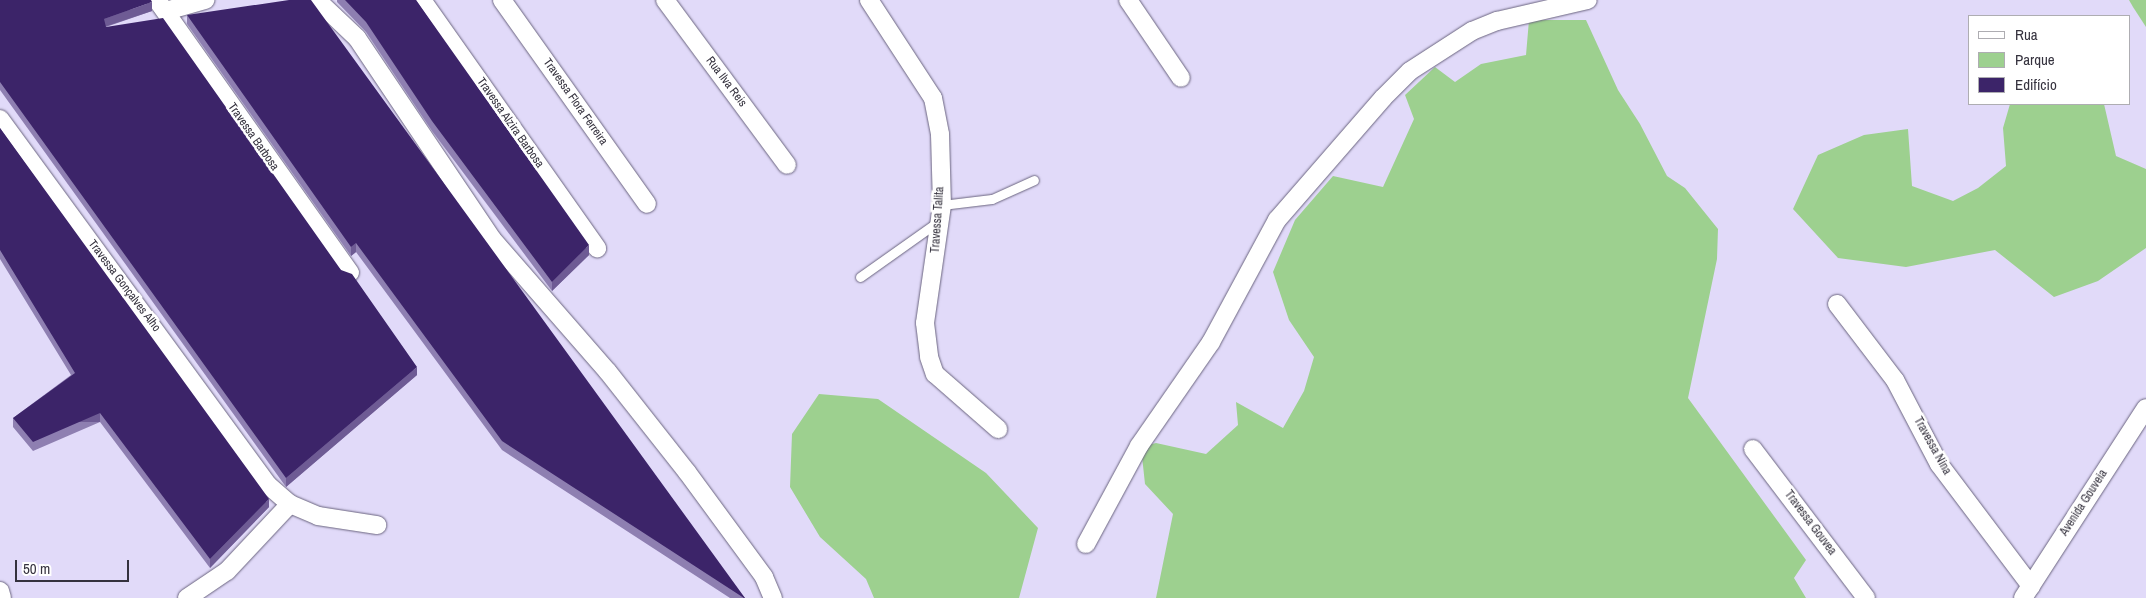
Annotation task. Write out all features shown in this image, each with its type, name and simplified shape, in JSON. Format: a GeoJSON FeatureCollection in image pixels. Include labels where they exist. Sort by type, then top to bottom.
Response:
{"type":"FeatureCollection","features":[{"type":"Feature","properties":{"kind":"street"},"geometry":{"type":"LineString","coordinates":[[161,5],[205,0]]}},
{"type":"Feature","properties":{"kind":"street"},"geometry":{"type":"LineString","coordinates":[[317,0],[357,38],[492,240],[608,372],[687,472],[764,577],[773,598]]}},
{"type":"Feature","properties":{"kind":"street","name":"Travessa Alzira Barbosa"},"geometry":{"type":"LineString","coordinates":[[422,0],[597,248]]}},
{"type":"Feature","properties":{"kind":"street","name":"Travessa Flora Ferreira"},"geometry":{"type":"LineString","coordinates":[[502,0],[647,204]]}},
{"type":"Feature","properties":{"kind":"street","name":"Rua Ilva Reis"},"geometry":{"type":"LineString","coordinates":[[665,0],[787,165]]}},
{"type":"Feature","properties":{"kind":"street","name":"Travessa Talita"},"geometry":{"type":"LineString","coordinates":[[869,0],[934,98],[940,134],[941,213],[925,323],[929,357],[935,374],[998,429]]}},
{"type":"Feature","properties":{"kind":"street"},"geometry":{"type":"LineString","coordinates":[[1128,0],[1181,78]]}},
{"type":"Feature","properties":{"kind":"street"},"geometry":{"type":"LineString","coordinates":[[1086,544],[1139,446],[1211,342],[1277,220],[1383,98],[1410,71],[1472,31],[1497,21],[1588,0]]}},
{"type":"Feature","properties":{"kind":"street","name":"Travessa Barbosa"},"geometry":{"type":"LineString","coordinates":[[161,5],[350,273]]}},
{"type":"Feature","properties":{"kind":"street","name":"Travessa Gonçalves Alho"},"geometry":{"type":"LineString","coordinates":[[0,119],[158,331],[245,456],[290,504]]}},
{"type":"Feature","properties":{"kind":"street","name":"Travessa Nina"},"geometry":{"type":"LineString","coordinates":[[1837,304],[1895,380],[1939,464],[2027,592]]}},
{"type":"Feature","properties":{"kind":"street","name":"Avenida Gouveia"},"geometry":{"type":"LineString","coordinates":[[2027,592],[2146,408]]}},
{"type":"Feature","properties":{"kind":"street","name":"Travessa Gouvea"},"geometry":{"type":"LineString","coordinates":[[1753,449],[1866,598]]}},
{"type":"Feature","properties":{"kind":"street"},"geometry":{"type":"LineString","coordinates":[[187,598],[227,571],[290,504],[318,516],[377,524]]}},
{"type":"Feature","properties":{"kind":"street"},"geometry":{"type":"LineString","coordinates":[[0,591],[2,598]]}},
{"type":"Feature","properties":{"kind":"lane"},"geometry":{"type":"LineString","coordinates":[[860,277],[941,213],[992,199],[1034,180]]}},
{"type":"Feature","properties":{"kind":"green space"},"geometry":{"type":"Polygon","coordinates":[[[2129,0],[2146,0],[2146,27],[2133,7],[2129,0]]]}},
{"type":"Feature","properties":{"kind":"green space"},"geometry":{"type":"Polygon","coordinates":[[[1529,20],[1586,20],[1618,90],[1640,124],[1667,176],[1685,188],[1718,229],[1717,259],[1688,398],[1806,560],[1794,578],[1806,598],[1156,598],[1173,514],[1145,484],[1141,447],[1156,443],[1206,454],[1238,425],[1236,402],[1283,428],[1304,391],[1314,357],[1289,320],[1273,272],[1295,220],[1333,176],[1383,187],[1414,119],[1405,95],[1435,67],[1455,82],[1481,64],[1526,55],[1529,20]]]}},
{"type":"Feature","properties":{"kind":"green space"},"geometry":{"type":"Polygon","coordinates":[[[2010,105],[2104,105],[2116,156],[2146,169],[2146,248],[2098,281],[2054,297],[1995,250],[1906,267],[1838,258],[1793,209],[1818,155],[1864,135],[1908,129],[1912,186],[1953,201],[1978,188],[2006,166],[2003,128],[2010,105]]]}},
{"type":"Feature","properties":{"kind":"green space"},"geometry":{"type":"Polygon","coordinates":[[[819,394],[878,399],[986,473],[1038,528],[1019,598],[874,598],[866,579],[820,537],[790,487],[792,434],[819,394]]]}},
{"type":"Feature","properties":{"kind":"building"},"geometry":{"type":"Polygon","coordinates":[[[0,0],[151,0],[152,2],[104,19],[106,27],[163,18],[341,270],[352,274],[417,367],[286,478],[0,82],[0,0]]]}},
{"type":"Feature","properties":{"kind":"building"},"geometry":{"type":"Polygon","coordinates":[[[289,0],[311,0],[745,598],[502,441],[356,243],[351,247],[187,15],[289,0]]]}},
{"type":"Feature","properties":{"kind":"building"},"geometry":{"type":"Polygon","coordinates":[[[345,0],[416,0],[589,245],[552,282],[432,121],[366,22],[345,0]]]}},
{"type":"Feature","properties":{"kind":"building"},"geometry":{"type":"Polygon","coordinates":[[[0,128],[269,499],[210,559],[100,413],[33,442],[13,418],[75,373],[0,250],[0,128]]]}}]}
